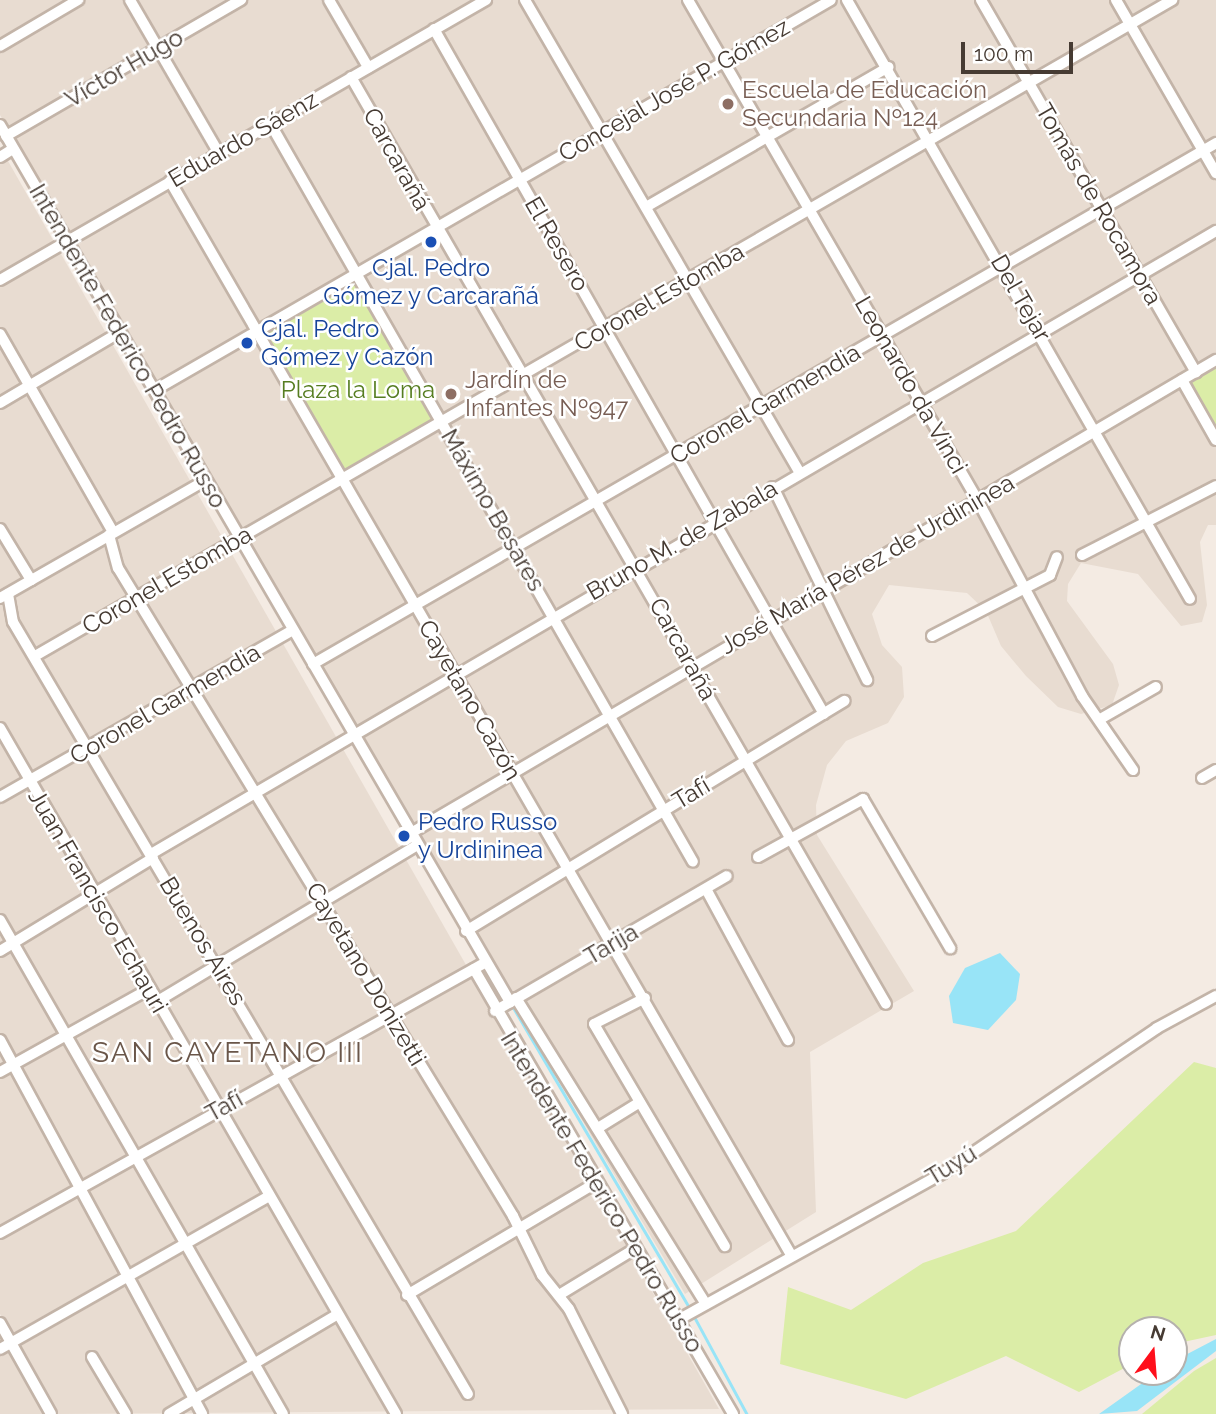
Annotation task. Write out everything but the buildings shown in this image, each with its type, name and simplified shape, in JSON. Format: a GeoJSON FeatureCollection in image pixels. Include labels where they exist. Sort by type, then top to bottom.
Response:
{"type":"FeatureCollection","features":[{"type":"Feature","properties":{"kind":"street"},"geometry":{"type":"LineString","coordinates":[[0,46],[78,0]]}},
{"type":"Feature","properties":{"kind":"street"},"geometry":{"type":"LineString","coordinates":[[130,0],[218,152]]}},
{"type":"Feature","properties":{"kind":"street","name":"Víctor Hugo"},"geometry":{"type":"LineString","coordinates":[[6,136],[241,0]]}},
{"type":"Feature","properties":{"kind":"street"},"geometry":{"type":"LineString","coordinates":[[329,0],[368,67]]}},
{"type":"Feature","properties":{"kind":"street","name":"Eduardo Sáenz"},"geometry":{"type":"LineString","coordinates":[[0,280],[486,0]]}},
{"type":"Feature","properties":{"kind":"street"},"geometry":{"type":"LineString","coordinates":[[525,0],[800,473]]}},
{"type":"Feature","properties":{"kind":"street","name":"Leonardo da Vinci"},"geometry":{"type":"LineString","coordinates":[[688,0],[978,501],[1023,590],[1082,696],[1102,718],[1133,770]]}},
{"type":"Feature","properties":{"kind":"street","name":"Concejal José P. Gómez"},"geometry":{"type":"LineString","coordinates":[[155,390],[257,328],[831,0]]}},
{"type":"Feature","properties":{"kind":"street","name":"Del Tejar"},"geometry":{"type":"LineString","coordinates":[[847,0],[888,66],[1148,519],[1190,599]]}},
{"type":"Feature","properties":{"kind":"street","name":"Tomás de Rocamora"},"geometry":{"type":"LineString","coordinates":[[981,0],[1196,372]]}},
{"type":"Feature","properties":{"kind":"street"},"geometry":{"type":"LineString","coordinates":[[1116,0],[1216,173]]}},
{"type":"Feature","properties":{"kind":"street","name":"Coronel Estomba"},"geometry":{"type":"LineString","coordinates":[[35,656],[1172,0]]}},
{"type":"Feature","properties":{"kind":"street","name":"El Resero"},"geometry":{"type":"LineString","coordinates":[[434,29],[719,519],[824,714]]}},
{"type":"Feature","properties":{"kind":"street"},"geometry":{"type":"LineString","coordinates":[[646,207],[888,66]]}},
{"type":"Feature","properties":{"kind":"street","name":"Carcarañá"},"geometry":{"type":"LineString","coordinates":[[351,77],[434,227],[637,566],[886,1004]]}},
{"type":"Feature","properties":{"kind":"street","name":"Máximo Besares"},"geometry":{"type":"LineString","coordinates":[[270,123],[358,271],[441,422],[516,547],[693,862]]}},
{"type":"Feature","properties":{"kind":"street","name":"Intendente Federico Pedro Russo"},"geometry":{"type":"LineString","coordinates":[[0,125],[466,930],[598,1128],[706,1304]]}},
{"type":"Feature","properties":{"kind":"street","name":"Coronel Garmendia"},"geometry":{"type":"LineString","coordinates":[[313,664],[1216,143]]}},
{"type":"Feature","properties":{"kind":"street"},"geometry":{"type":"LineString","coordinates":[[0,157],[13,149]]}},
{"type":"Feature","properties":{"kind":"street","name":"Cayetano Cazón"},"geometry":{"type":"LineString","coordinates":[[170,181],[454,674],[645,998],[790,1255]]}},
{"type":"Feature","properties":{"kind":"street","name":"Bruno M. de Zabala"},"geometry":{"type":"LineString","coordinates":[[152,856],[637,566],[1216,231]]}},
{"type":"Feature","properties":{"kind":"street"},"geometry":{"type":"LineString","coordinates":[[0,403],[120,332]]}},
{"type":"Feature","properties":{"kind":"street","name":"Cayetano Donizetti"},"geometry":{"type":"LineString","coordinates":[[0,334],[111,533],[136,597],[519,1227],[559,1295],[622,1414]]}},
{"type":"Feature","properties":{"kind":"street","name":"José María Pérez de Urdininea"},"geometry":{"type":"LineString","coordinates":[[411,833],[823,588],[978,501],[1216,360]]}},
{"type":"Feature","properties":{"kind":"street"},"geometry":{"type":"LineString","coordinates":[[1182,380],[1216,440]]}},
{"type":"Feature","properties":{"kind":"street"},"geometry":{"type":"LineString","coordinates":[[4,596],[206,480]]}},
{"type":"Feature","properties":{"kind":"street"},"geometry":{"type":"LineString","coordinates":[[1082,555],[1216,486]]}},
{"type":"Feature","properties":{"kind":"street"},"geometry":{"type":"LineString","coordinates":[[773,487],[867,680]]}},
{"type":"Feature","properties":{"kind":"street"},"geometry":{"type":"LineString","coordinates":[[0,529],[31,580]]}},
{"type":"Feature","properties":{"kind":"street"},"geometry":{"type":"LineString","coordinates":[[932,636],[1050,575],[1057,557]]}},
{"type":"Feature","properties":{"kind":"street","name":"Buenos Aires"},"geometry":{"type":"LineString","coordinates":[[4,596],[13,622],[218,966],[407,1295],[468,1394]]}},
{"type":"Feature","properties":{"kind":"street","name":"Coronel Garmendia"},"geometry":{"type":"LineString","coordinates":[[0,797],[293,630]]}},
{"type":"Feature","properties":{"kind":"street"},"geometry":{"type":"LineString","coordinates":[[1102,718],[1156,687]]}},
{"type":"Feature","properties":{"kind":"street","name":"Tafí"},"geometry":{"type":"LineString","coordinates":[[466,930],[845,701]]}},
{"type":"Feature","properties":{"kind":"street","name":"Juan Francisco Echauri"},"geometry":{"type":"LineString","coordinates":[[0,728],[217,1110],[396,1414]]}},
{"type":"Feature","properties":{"kind":"street"},"geometry":{"type":"LineString","coordinates":[[1202,778],[1216,770]]}},
{"type":"Feature","properties":{"kind":"street"},"geometry":{"type":"LineString","coordinates":[[758,857],[863,799],[950,948]]}},
{"type":"Feature","properties":{"kind":"street"},"geometry":{"type":"LineString","coordinates":[[156,1002],[324,904],[417,845]]}},
{"type":"Feature","properties":{"kind":"street"},"geometry":{"type":"LineString","coordinates":[[0,951],[152,856]]}},
{"type":"Feature","properties":{"kind":"street","name":"Tarija"},"geometry":{"type":"LineString","coordinates":[[495,1011],[727,876]]}},
{"type":"Feature","properties":{"kind":"street"},"geometry":{"type":"LineString","coordinates":[[706,889],[789,1040]]}},
{"type":"Feature","properties":{"kind":"street"},"geometry":{"type":"LineString","coordinates":[[0,920],[63,1036],[185,1241],[283,1414]]}},
{"type":"Feature","properties":{"kind":"street","name":"Tafí"},"geometry":{"type":"LineString","coordinates":[[0,1233],[134,1154],[280,1075],[387,1011],[486,961]]}},
{"type":"Feature","properties":{"kind":"street","name":"Intendente Federico Pedro Russo"},"geometry":{"type":"LineString","coordinates":[[474,969],[495,1011],[633,1250],[687,1315],[733,1414]]}},
{"type":"Feature","properties":{"kind":"street"},"geometry":{"type":"LineString","coordinates":[[0,1072],[149,989]]}},
{"type":"Feature","properties":{"kind":"street","name":"Tuyú"},"geometry":{"type":"LineString","coordinates":[[687,1315],[790,1255],[943,1173],[1157,1028],[1216,996]]}},
{"type":"Feature","properties":{"kind":"street"},"geometry":{"type":"LineString","coordinates":[[645,998],[594,1024],[725,1246]]}},
{"type":"Feature","properties":{"kind":"street"},"geometry":{"type":"LineString","coordinates":[[0,1040],[202,1414]]}},
{"type":"Feature","properties":{"kind":"street"},"geometry":{"type":"LineString","coordinates":[[598,1128],[640,1102]]}},
{"type":"Feature","properties":{"kind":"street"},"geometry":{"type":"LineString","coordinates":[[407,1295],[596,1183]]}},
{"type":"Feature","properties":{"kind":"street"},"geometry":{"type":"LineString","coordinates":[[0,1349],[128,1277],[185,1241],[269,1196]]}},
{"type":"Feature","properties":{"kind":"street"},"geometry":{"type":"LineString","coordinates":[[559,1295],[633,1250]]}},
{"type":"Feature","properties":{"kind":"street"},"geometry":{"type":"LineString","coordinates":[[170,1414],[338,1314]]}},
{"type":"Feature","properties":{"kind":"street"},"geometry":{"type":"LineString","coordinates":[[0,1323],[51,1414]]}},
{"type":"Feature","properties":{"kind":"street"},"geometry":{"type":"LineString","coordinates":[[92,1357],[126,1414]]}},
{"type":"Feature","properties":{"kind":"shaded area"},"geometry":{"type":"Polygon","coordinates":[[[0,0],[1216,0],[1216,525],[1208,525],[1200,542],[1207,605],[1202,622],[1181,626],[1138,574],[1081,563],[1068,584],[1067,601],[1113,664],[1119,685],[1112,705],[1081,714],[1058,707],[1026,676],[1001,646],[986,611],[967,593],[889,585],[872,614],[882,645],[902,667],[904,697],[888,723],[846,741],[827,765],[816,805],[817,835],[914,991],[810,1052],[816,1212],[685,1294],[363,751],[0,115],[0,0]]]}},
{"type":"Feature","properties":{"kind":"shaded area"},"geometry":{"type":"Polygon","coordinates":[[[0,147],[719,1409],[58,1414],[0,1314],[0,147]]]}},
{"type":"Feature","properties":{"kind":"shaded area"},"geometry":{"type":"Polygon","coordinates":[[[0,1329],[49,1414],[0,1414],[0,1329]]]}},
{"type":"Feature","properties":{"kind":"green space","name":"Plaza la Loma"},"geometry":{"type":"Polygon","coordinates":[[[355,279],[435,419],[344,472],[265,331],[355,279]]]}},
{"type":"Feature","properties":{"kind":"green space"},"geometry":{"type":"Polygon","coordinates":[[[1216,367],[1216,425],[1190,381],[1216,367]]]}},
{"type":"Feature","properties":{"kind":"green space"},"geometry":{"type":"Polygon","coordinates":[[[1194,1062],[1216,1068],[1216,1335],[1188,1341],[1188,1316],[1118,1316],[1118,1371],[1079,1392],[1006,1356],[906,1399],[780,1364],[788,1287],[851,1310],[923,1263],[1016,1231],[1194,1062]]]}},
{"type":"Feature","properties":{"kind":"green space"},"geometry":{"type":"Polygon","coordinates":[[[1216,1358],[1216,1414],[1142,1414],[1176,1386],[1188,1386],[1188,1376],[1216,1358]]]}},
{"type":"Feature","properties":{"kind":"water"},"geometry":{"type":"Polygon","coordinates":[[[1000,953],[1020,974],[1016,1000],[988,1030],[953,1023],[949,996],[965,968],[1000,953]]]}},
{"type":"Feature","properties":{"kind":"water"},"geometry":{"type":"Polygon","coordinates":[[[1216,1339],[1216,1351],[1188,1372],[1188,1354],[1216,1339]]]}},
{"type":"Feature","properties":{"kind":"water"},"geometry":{"type":"Polygon","coordinates":[[[1138,1386],[1170,1386],[1137,1411],[1099,1414],[1138,1386]]]}},
{"type":"Feature","properties":{"kind":"waterway"},"geometry":{"type":"LineString","coordinates":[[512,1005],[691,1310]]}},
{"type":"Feature","properties":{"kind":"waterway"},"geometry":{"type":"LineString","coordinates":[[694,1316],[747,1414]]}},
{"type":"Feature","properties":{"kind":"place","name":"Escuela de Educación Secundaria Nº124"},"geometry":{"type":"Point","coordinates":[728,104]}},
{"type":"Feature","properties":{"kind":"place","name":"Cjal. Pedro Gómez y Carcarañá"},"geometry":{"type":"Point","coordinates":[431,242]}},
{"type":"Feature","properties":{"kind":"place","name":"Cjal. Pedro Gómez y Cazón"},"geometry":{"type":"Point","coordinates":[247,343]}},
{"type":"Feature","properties":{"kind":"place","name":"Jardín de Infantes Nº947"},"geometry":{"type":"Point","coordinates":[451,394]}},
{"type":"Feature","properties":{"kind":"place","name":"Pedro Russo y Urdininea"},"geometry":{"type":"Point","coordinates":[404,836]}},
{"type":"Feature","properties":{"kind":"district","name":"SAN CAYETANO III"},"geometry":{"type":"Point","coordinates":[228,1053]}}]}
